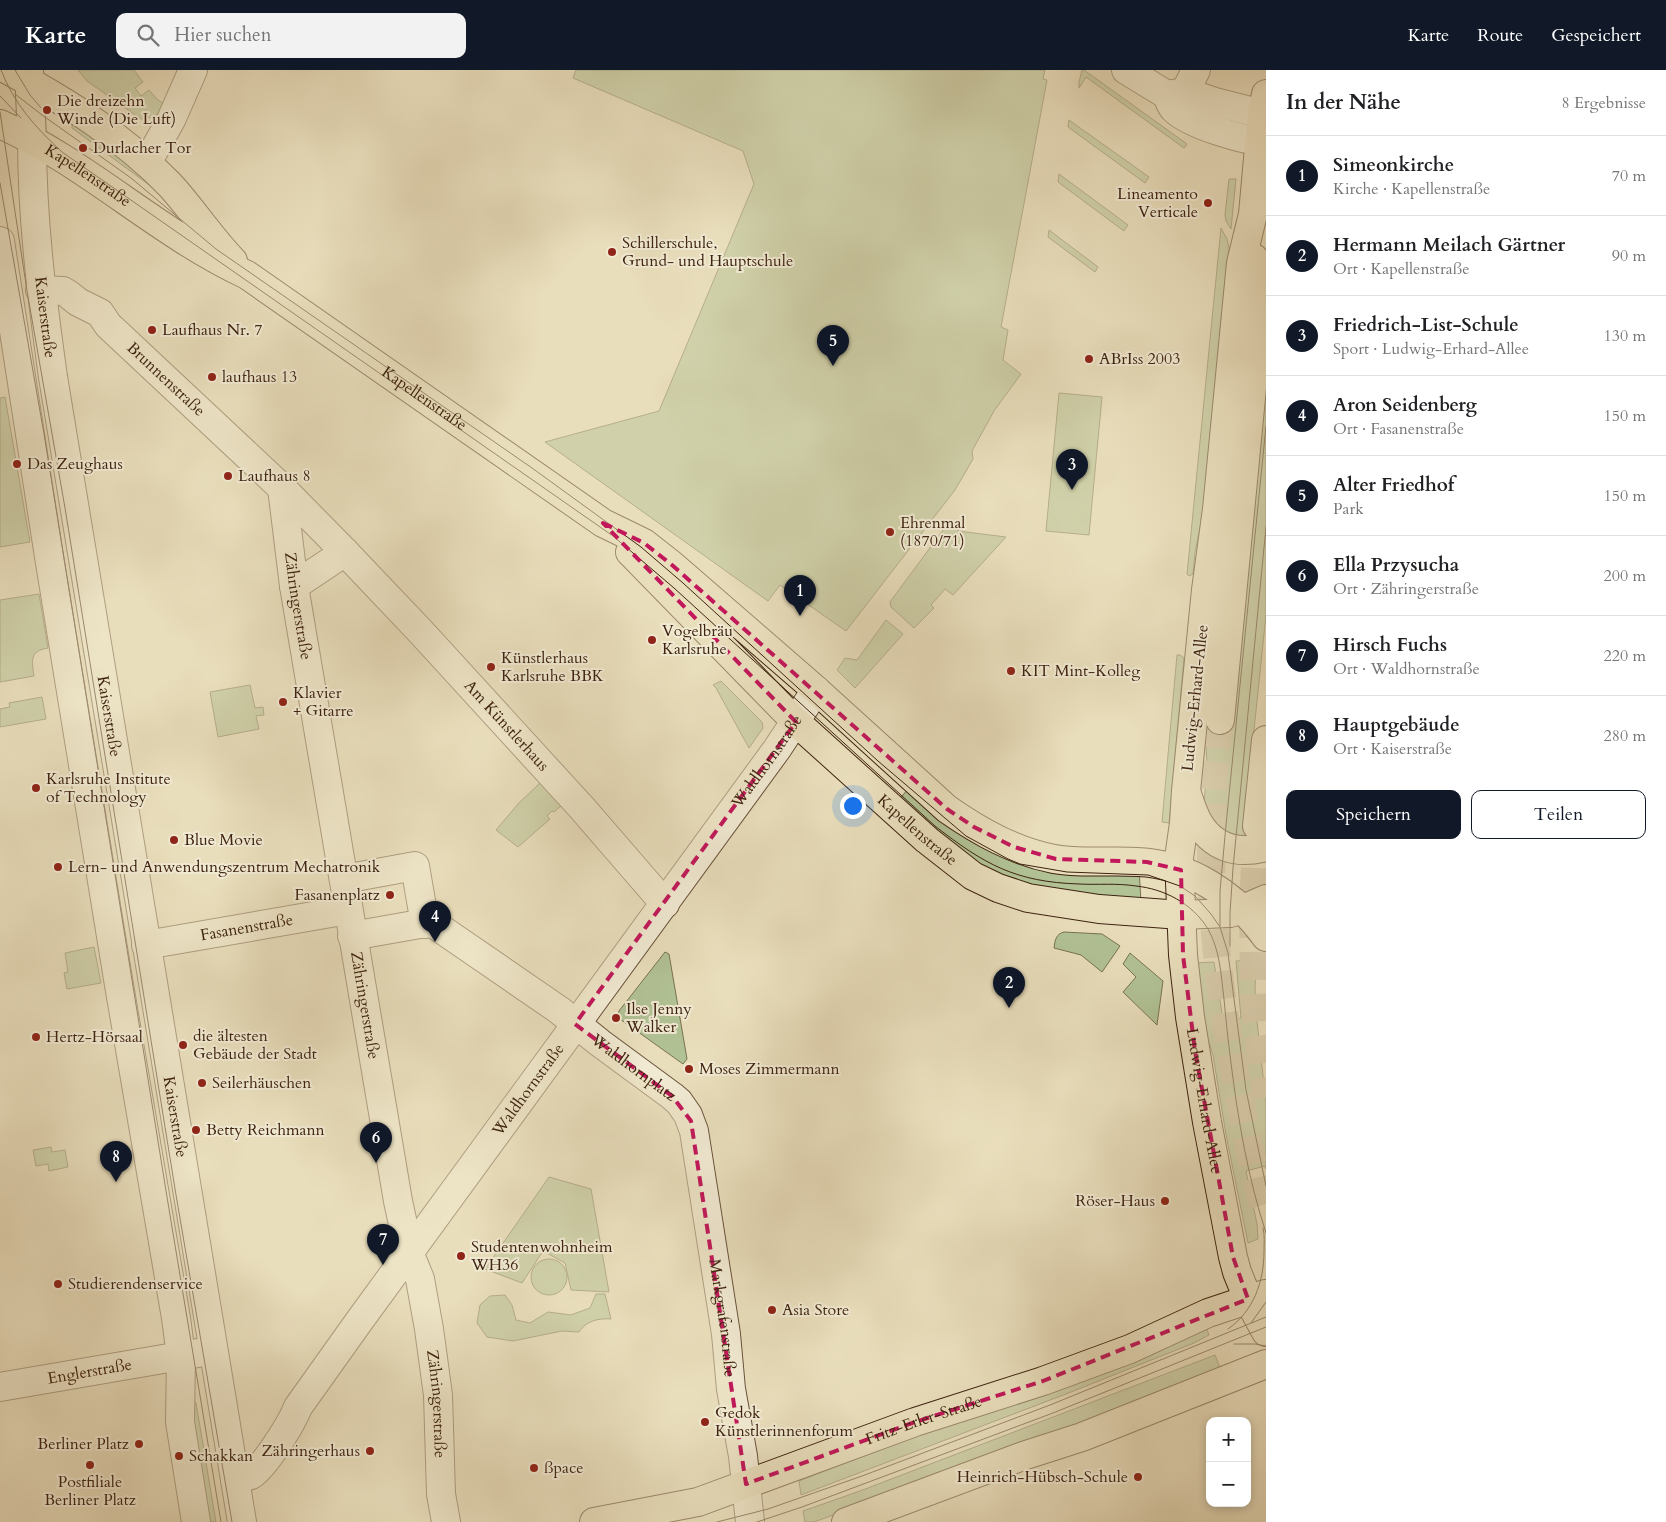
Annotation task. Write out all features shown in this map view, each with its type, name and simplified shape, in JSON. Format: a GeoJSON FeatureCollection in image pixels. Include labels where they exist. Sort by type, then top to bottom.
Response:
{"type":"FeatureCollection","features":[{"type":"Feature","properties":{"kind":"main road","name":"Kapellenstraße"},"geometry":{"type":"LineString","coordinates":[[22,74],[92,120],[147,163],[170,185],[222,250],[247,275],[603,524],[644,544],[672,565],[816,690],[948,809],[974,827],[995,839],[1038,855],[1056,859],[1147,862],[1180,870],[1220,891],[1255,904]]}},
{"type":"Feature","properties":{"kind":"main road"},"geometry":{"type":"LineString","coordinates":[[22,74],[32,140]]}},
{"type":"Feature","properties":{"kind":"main road","name":"Ludwig-Erhard-Allee"},"geometry":{"type":"LineString","coordinates":[[1265,108],[1253,214],[1241,263],[1217,509],[1206,590],[1179,858],[1181,915],[1188,997],[1208,1131],[1237,1272],[1257,1296],[1266,1332]]}},
{"type":"Feature","properties":{"kind":"main road","name":"Kapellenstraße"},"geometry":{"type":"LineString","coordinates":[[0,124],[32,140],[214,260],[247,275]]}},
{"type":"Feature","properties":{"kind":"main road"},"geometry":{"type":"LineString","coordinates":[[1220,720],[1257,335],[1258,298],[1253,214]]}},
{"type":"Feature","properties":{"kind":"main road","name":"Kapellenstraße"},"geometry":{"type":"LineString","coordinates":[[603,524],[796,722],[933,845],[959,866],[986,883],[1014,894],[1045,902],[1099,909],[1181,915],[1230,913],[1255,904]]}},
{"type":"Feature","properties":{"kind":"main road"},"geometry":{"type":"LineString","coordinates":[[1186,791],[1197,820],[1208,834],[1217,843],[1235,851],[1246,851],[1262,837],[1266,740]]}},
{"type":"Feature","properties":{"kind":"main road","name":"Kapellenstraße"},"geometry":{"type":"LineString","coordinates":[[1255,904],[1266,937]]}},
{"type":"Feature","properties":{"kind":"main road","name":"Fritz-Erler-Straße"},"geometry":{"type":"LineString","coordinates":[[594,1522],[698,1502],[915,1422],[1052,1378],[1130,1349],[1208,1313],[1257,1296]]}},
{"type":"Feature","properties":{"kind":"main road"},"geometry":{"type":"LineString","coordinates":[[846,1522],[1023,1456],[1082,1437],[1266,1364]]}},
{"type":"Feature","properties":{"kind":"street"},"geometry":{"type":"LineString","coordinates":[[147,163],[171,120],[193,70]]}},
{"type":"Feature","properties":{"kind":"street"},"geometry":{"type":"LineString","coordinates":[[1126,70],[1183,86],[1215,102],[1265,108]]}},
{"type":"Feature","properties":{"kind":"street"},"geometry":{"type":"LineString","coordinates":[[1183,86],[1169,102],[1181,114],[1219,131],[1262,142]]}},
{"type":"Feature","properties":{"kind":"street","name":"Kaiserstraße"},"geometry":{"type":"LineString","coordinates":[[32,140],[34,221],[40,290],[242,1522]]}},
{"type":"Feature","properties":{"kind":"street","name":"Kaiserstraße"},"geometry":{"type":"LineString","coordinates":[[0,241],[50,563],[181,1356],[180,1422],[196,1522]]}},
{"type":"Feature","properties":{"kind":"street","name":"Brunnenstraße"},"geometry":{"type":"LineString","coordinates":[[40,290],[63,292],[100,313],[108,325],[282,488]]}},
{"type":"Feature","properties":{"kind":"street","name":"Am Künstlerhaus"},"geometry":{"type":"LineString","coordinates":[[282,488],[421,632],[582,808],[666,904]]}},
{"type":"Feature","properties":{"kind":"street","name":"Zähringerstraße"},"geometry":{"type":"LineString","coordinates":[[282,488],[294,586],[398,1202],[409,1252],[420,1279],[429,1329],[438,1395],[441,1494],[446,1522]]}},
{"type":"Feature","properties":{"kind":"street"},"geometry":{"type":"LineString","coordinates":[[294,586],[344,552]]}},
{"type":"Feature","properties":{"kind":"street","name":"Waldhornstraße"},"geometry":{"type":"LineString","coordinates":[[236,1480],[250,1476],[258,1469],[292,1422],[298,1407],[307,1394],[576,1024],[666,904],[796,722],[816,690]]}},
{"type":"Feature","properties":{"kind":"street"},"geometry":{"type":"LineString","coordinates":[[344,879],[415,866],[425,924]]}},
{"type":"Feature","properties":{"kind":"street","name":"Fasanenstraße"},"geometry":{"type":"LineString","coordinates":[[146,945],[348,910]]}},
{"type":"Feature","properties":{"kind":"street"},"geometry":{"type":"LineString","coordinates":[[352,936],[434,924],[559,1010],[576,1024]]}},
{"type":"Feature","properties":{"kind":"street","name":"Waldhornplatz"},"geometry":{"type":"LineString","coordinates":[[576,1024],[672,1096],[688,1115]]}},
{"type":"Feature","properties":{"kind":"street","name":"Markgrafenstraße"},"geometry":{"type":"LineString","coordinates":[[688,1115],[694,1131],[704,1188],[726,1334],[731,1390],[750,1522]]}},
{"type":"Feature","properties":{"kind":"street"},"geometry":{"type":"LineString","coordinates":[[181,1356],[214,1350]]}},
{"type":"Feature","properties":{"kind":"street","name":"Englerstraße"},"geometry":{"type":"LineString","coordinates":[[11,1386],[181,1356]]}},
{"type":"Feature","properties":{"kind":"highlighted area"},"geometry":{"type":"Polygon","coordinates":[[[603,523],[644,543],[672,565],[947,809],[974,827],[1014,847],[1056,859],[1147,862],[1181,870],[1183,955],[1195,1051],[1233,1257],[1248,1299],[1043,1381],[915,1422],[746,1484],[691,1121],[672,1096],[575,1024],[796,722],[603,523]]]}},
{"type":"Feature","properties":{"kind":"green space"},"geometry":{"type":"Polygon","coordinates":[[[78,70],[134,70],[143,82],[135,88],[141,96],[149,90],[158,100],[166,105],[155,115],[141,119],[87,81],[78,70]]]}},
{"type":"Feature","properties":{"kind":"green space"},"geometry":{"type":"Polygon","coordinates":[[[576,70],[1045,70],[1043,79],[1047,80],[1001,327],[1008,330],[1003,360],[1021,374],[994,411],[972,451],[973,459],[955,490],[846,631],[780,585],[768,601],[545,442],[659,411],[754,184],[743,151],[573,78],[576,70]]]}},
{"type":"Feature","properties":{"kind":"green space"},"geometry":{"type":"Polygon","coordinates":[[[1082,70],[1187,144],[1184,148],[1086,77],[1079,88],[1082,70]]]}},
{"type":"Feature","properties":{"kind":"green space"},"geometry":{"type":"Polygon","coordinates":[[[72,117],[155,186],[152,187],[72,128],[72,117]]]}},
{"type":"Feature","properties":{"kind":"green space"},"geometry":{"type":"Polygon","coordinates":[[[1069,120],[1149,177],[1145,183],[1068,127],[1069,120]]]}},
{"type":"Feature","properties":{"kind":"green space"},"geometry":{"type":"Polygon","coordinates":[[[1059,174],[1128,225],[1124,231],[1058,182],[1059,174]]]}},
{"type":"Feature","properties":{"kind":"green space"},"geometry":{"type":"Polygon","coordinates":[[[1229,179],[1236,179],[1231,229],[1225,215],[1229,179]]]}},
{"type":"Feature","properties":{"kind":"green space"},"geometry":{"type":"Polygon","coordinates":[[[1221,228],[1229,248],[1204,509],[1195,552],[1193,574],[1189,576],[1187,574],[1221,228]]]}},
{"type":"Feature","properties":{"kind":"green space"},"geometry":{"type":"Polygon","coordinates":[[[1049,230],[1098,267],[1095,272],[1048,237],[1049,230]]]}},
{"type":"Feature","properties":{"kind":"green space"},"geometry":{"type":"Polygon","coordinates":[[[1266,337],[1266,615],[1244,826],[1266,828],[1242,842],[1216,829],[1204,806],[1207,764],[1206,746],[1200,724],[1266,337]]]}},
{"type":"Feature","properties":{"kind":"green space"},"geometry":{"type":"Polygon","coordinates":[[[1059,393],[1102,397],[1089,535],[1046,531],[1059,393]]]}},
{"type":"Feature","properties":{"kind":"green space"},"geometry":{"type":"Polygon","coordinates":[[[5,397],[30,542],[0,547],[0,398],[5,397]]]}},
{"type":"Feature","properties":{"kind":"green space"},"geometry":{"type":"Polygon","coordinates":[[[949,522],[957,522],[958,531],[1006,537],[953,595],[945,589],[931,605],[934,608],[914,628],[891,607],[890,602],[949,522]]]}},
{"type":"Feature","properties":{"kind":"green space"},"geometry":{"type":"Polygon","coordinates":[[[39,594],[48,648],[42,649],[33,658],[34,676],[0,682],[0,600],[39,594]]]}},
{"type":"Feature","properties":{"kind":"green space"},"geometry":{"type":"Polygon","coordinates":[[[886,620],[903,634],[855,688],[837,670],[845,658],[857,660],[886,620]]]}},
{"type":"Feature","properties":{"kind":"green space"},"geometry":{"type":"Polygon","coordinates":[[[1177,655],[1184,658],[1169,823],[1162,822],[1177,655]]]}},
{"type":"Feature","properties":{"kind":"green space"},"geometry":{"type":"Polygon","coordinates":[[[721,681],[762,722],[763,728],[749,748],[713,685],[721,681]]]}},
{"type":"Feature","properties":{"kind":"green space"},"geometry":{"type":"Polygon","coordinates":[[[250,685],[255,708],[263,707],[264,715],[256,716],[259,729],[218,737],[210,692],[250,685]]]}},
{"type":"Feature","properties":{"kind":"green space"},"geometry":{"type":"Polygon","coordinates":[[[42,697],[46,719],[0,727],[0,709],[10,707],[9,703],[42,697]]]}},
{"type":"Feature","properties":{"kind":"green space"},"geometry":{"type":"Polygon","coordinates":[[[541,782],[561,806],[554,812],[552,811],[547,816],[550,819],[518,847],[496,830],[518,804],[541,782]]]}},
{"type":"Feature","properties":{"kind":"green space"},"geometry":{"type":"Polygon","coordinates":[[[912,784],[960,825],[1139,868],[1141,902],[1061,895],[986,872],[898,801],[912,784]]]}},
{"type":"Feature","properties":{"kind":"green space"},"geometry":{"type":"Polygon","coordinates":[[[1064,932],[1102,934],[1120,946],[1102,972],[1081,955],[1054,948],[1056,938],[1064,932]]]}},
{"type":"Feature","properties":{"kind":"green space"},"geometry":{"type":"Polygon","coordinates":[[[94,947],[101,983],[67,989],[64,973],[68,972],[65,953],[94,947]]]}},
{"type":"Feature","properties":{"kind":"green space"},"geometry":{"type":"Polygon","coordinates":[[[665,952],[669,954],[687,1059],[683,1064],[620,1019],[618,1015],[619,1011],[665,952]]]}},
{"type":"Feature","properties":{"kind":"green space"},"geometry":{"type":"Polygon","coordinates":[[[1130,953],[1163,981],[1157,1025],[1123,992],[1136,977],[1123,964],[1130,953]]]}},
{"type":"Feature","properties":{"kind":"green space"},"geometry":{"type":"Polygon","coordinates":[[[1256,960],[1257,1021],[1266,1103],[1266,1169],[1265,1166],[1246,1171],[1257,1224],[1258,1239],[1248,1243],[1226,1135],[1213,1055],[1204,1028],[1194,963],[1214,962],[1223,1020],[1241,1018],[1236,961],[1256,960]]]}},
{"type":"Feature","properties":{"kind":"green space"},"geometry":{"type":"Polygon","coordinates":[[[51,1147],[52,1152],[65,1150],[68,1167],[49,1171],[48,1164],[36,1166],[33,1150],[51,1147]]]}},
{"type":"Feature","properties":{"kind":"green space"},"geometry":{"type":"Polygon","coordinates":[[[549,1177],[591,1189],[609,1292],[571,1290],[565,1263],[543,1251],[522,1283],[485,1269],[549,1177]]]}},
{"type":"Feature","properties":{"kind":"green space"},"geometry":{"type":"Polygon","coordinates":[[[549,1259],[561,1265],[567,1277],[561,1289],[549,1295],[537,1289],[531,1277],[537,1265],[549,1259]]]}},
{"type":"Feature","properties":{"kind":"green space"},"geometry":{"type":"Polygon","coordinates":[[[596,1294],[605,1294],[611,1319],[593,1321],[585,1325],[579,1332],[562,1331],[513,1341],[487,1337],[477,1323],[480,1305],[490,1296],[505,1295],[512,1305],[516,1320],[530,1323],[548,1312],[571,1315],[590,1308],[596,1294]]]}},
{"type":"Feature","properties":{"kind":"green space"},"geometry":{"type":"Polygon","coordinates":[[[1205,1324],[1209,1335],[1194,1343],[801,1495],[799,1481],[1205,1324]]]}},
{"type":"Feature","properties":{"kind":"green space"},"geometry":{"type":"Polygon","coordinates":[[[1215,1355],[1220,1368],[1010,1450],[814,1522],[805,1522],[803,1511],[1215,1355]]]}},
{"type":"Feature","properties":{"kind":"green space"},"geometry":{"type":"Polygon","coordinates":[[[196,1403],[216,1522],[205,1522],[190,1404],[196,1403]]]}},
{"type":"Feature","properties":{"kind":"tunnel"},"geometry":{"type":"LineString","coordinates":[[1220,720],[1211,815],[1213,911],[1217,958],[1231,1053],[1251,1157],[1266,1214]]}},
{"type":"Feature","properties":{"kind":"tunnel"},"geometry":{"type":"LineString","coordinates":[[1257,826],[1253,903],[1254,997],[1266,1098]]}},
{"type":"Feature","properties":{"kind":"tram line"},"geometry":{"type":"LineString","coordinates":[[1,70],[19,105],[43,134],[62,152],[613,536],[674,588],[935,826],[969,851],[1001,869],[1036,879],[1056,882],[1122,885],[1157,890],[1176,899],[1194,912],[1208,929],[1218,954],[1240,1127],[1254,1191],[1266,1233]]}},
{"type":"Feature","properties":{"kind":"tram line"},"geometry":{"type":"LineString","coordinates":[[15,70],[30,95],[42,109]]}},
{"type":"Feature","properties":{"kind":"tram line"},"geometry":{"type":"LineString","coordinates":[[15,94],[131,178],[216,249],[532,468],[641,547],[878,761],[966,836],[1020,864],[1067,872],[1148,875],[1180,886],[1195,896],[1220,927],[1228,953],[1246,1090],[1266,1186]]}},
{"type":"Feature","properties":{"kind":"tram line"},"geometry":{"type":"LineString","coordinates":[[0,96],[21,118]]}},
{"type":"Feature","properties":{"kind":"tram line"},"geometry":{"type":"LineString","coordinates":[[0,112],[27,291],[65,508],[176,1195],[232,1522]]}},
{"type":"Feature","properties":{"kind":"tram line"},"geometry":{"type":"LineString","coordinates":[[0,183],[44,434],[221,1522]]}},
{"type":"Feature","properties":{"kind":"tram line"},"geometry":{"type":"LineString","coordinates":[[1220,926],[1220,891],[1226,825],[1266,426]]}},
{"type":"Feature","properties":{"kind":"tram line"},"geometry":{"type":"LineString","coordinates":[[1230,946],[1233,868],[1266,527]]}},
{"type":"Feature","properties":{"kind":"tram line"},"geometry":{"type":"LineString","coordinates":[[1228,1329],[1245,1313],[1256,1294],[1264,1262],[1263,1228]]}},
{"type":"Feature","properties":{"kind":"tram line"},"geometry":{"type":"LineString","coordinates":[[1251,1323],[1266,1302]]}},
{"type":"Feature","properties":{"kind":"tram line"},"geometry":{"type":"LineString","coordinates":[[717,1522],[768,1509],[862,1476],[1050,1405],[1266,1317]]}},
{"type":"Feature","properties":{"kind":"tram line"},"geometry":{"type":"LineString","coordinates":[[757,1522],[1053,1413],[1266,1327]]}},
{"type":"Feature","properties":{"kind":"tram line"},"geometry":{"type":"LineString","coordinates":[[1234,1344],[1266,1346]]}},
{"type":"Feature","properties":{"kind":"place","name":"Die dreizehn Winde (Die Luft)"},"geometry":{"type":"Point","coordinates":[47,110]}},
{"type":"Feature","properties":{"kind":"place","name":"Durlacher Tor"},"geometry":{"type":"Point","coordinates":[83,148]}},
{"type":"Feature","properties":{"kind":"place","name":"Lineamento Verticale"},"geometry":{"type":"Point","coordinates":[1208,203]}},
{"type":"Feature","properties":{"kind":"place","name":"Schillerschule, Grund- und Hauptschule"},"geometry":{"type":"Point","coordinates":[612,252]}},
{"type":"Feature","properties":{"kind":"place","name":"Laufhaus Nr. 7"},"geometry":{"type":"Point","coordinates":[152,330]}},
{"type":"Feature","properties":{"kind":"place","name":"ABrIss 2003"},"geometry":{"type":"Point","coordinates":[1089,359]}},
{"type":"Feature","properties":{"kind":"place","name":"Alter Friedhof"},"geometry":{"type":"Point","coordinates":[833,366]}},
{"type":"Feature","properties":{"kind":"place","name":"laufhaus 13"},"geometry":{"type":"Point","coordinates":[212,377]}},
{"type":"Feature","properties":{"kind":"place","name":"Das Zeughaus"},"geometry":{"type":"Point","coordinates":[17,464]}},
{"type":"Feature","properties":{"kind":"place","name":"Laufhaus 8"},"geometry":{"type":"Point","coordinates":[228,476]}},
{"type":"Feature","properties":{"kind":"place","name":"Friedrich-List-Schule"},"geometry":{"type":"Point","coordinates":[1072,490]}},
{"type":"Feature","properties":{"kind":"place","name":"Ehrenmal (1870/71)"},"geometry":{"type":"Point","coordinates":[890,532]}},
{"type":"Feature","properties":{"kind":"place","name":"Simeonkirche"},"geometry":{"type":"Point","coordinates":[800,616]}},
{"type":"Feature","properties":{"kind":"place","name":"Vogelbräu Karlsruhe"},"geometry":{"type":"Point","coordinates":[652,640]}},
{"type":"Feature","properties":{"kind":"place","name":"Künstlerhaus Karlsruhe BBK"},"geometry":{"type":"Point","coordinates":[491,667]}},
{"type":"Feature","properties":{"kind":"place","name":"KIT Mint-Kolleg"},"geometry":{"type":"Point","coordinates":[1011,671]}},
{"type":"Feature","properties":{"kind":"place","name":"Klavier + Gitarre"},"geometry":{"type":"Point","coordinates":[283,702]}},
{"type":"Feature","properties":{"kind":"place","name":"Karlsruhe Institute of Technology"},"geometry":{"type":"Point","coordinates":[36,788]}},
{"type":"Feature","properties":{"kind":"place","name":"Blue Movie"},"geometry":{"type":"Point","coordinates":[174,840]}},
{"type":"Feature","properties":{"kind":"place","name":"Lern- und Anwendungszentrum Mechatronik"},"geometry":{"type":"Point","coordinates":[58,867]}},
{"type":"Feature","properties":{"kind":"place","name":"Fasanenplatz"},"geometry":{"type":"Point","coordinates":[390,895]}},
{"type":"Feature","properties":{"kind":"place","name":"Aron Seidenberg"},"geometry":{"type":"Point","coordinates":[435,942]}},
{"type":"Feature","properties":{"kind":"place","name":"Hermann Meilach Gärtner"},"geometry":{"type":"Point","coordinates":[1009,1008]}},
{"type":"Feature","properties":{"kind":"place","name":"Ilse Jenny Walker"},"geometry":{"type":"Point","coordinates":[616,1018]}},
{"type":"Feature","properties":{"kind":"place","name":"Hertz-Hörsaal"},"geometry":{"type":"Point","coordinates":[36,1037]}},
{"type":"Feature","properties":{"kind":"place","name":"die ältesten Gebäude der Stadt"},"geometry":{"type":"Point","coordinates":[183,1045]}},
{"type":"Feature","properties":{"kind":"place","name":"Moses Zimmermann"},"geometry":{"type":"Point","coordinates":[689,1069]}},
{"type":"Feature","properties":{"kind":"place","name":"Seilerhäuschen"},"geometry":{"type":"Point","coordinates":[202,1083]}},
{"type":"Feature","properties":{"kind":"place","name":"Betty Reichmann"},"geometry":{"type":"Point","coordinates":[196,1130]}},
{"type":"Feature","properties":{"kind":"place","name":"Ella Przysucha"},"geometry":{"type":"Point","coordinates":[376,1163]}},
{"type":"Feature","properties":{"kind":"place","name":"Hauptgebäude"},"geometry":{"type":"Point","coordinates":[116,1182]}},
{"type":"Feature","properties":{"kind":"place","name":"Röser-Haus"},"geometry":{"type":"Point","coordinates":[1165,1201]}},
{"type":"Feature","properties":{"kind":"place","name":"Studentenwohnheim WH36"},"geometry":{"type":"Point","coordinates":[461,1256]}},
{"type":"Feature","properties":{"kind":"place","name":"Hirsch Fuchs"},"geometry":{"type":"Point","coordinates":[383,1265]}},
{"type":"Feature","properties":{"kind":"place","name":"Studierendenservice"},"geometry":{"type":"Point","coordinates":[58,1284]}},
{"type":"Feature","properties":{"kind":"place","name":"Asia Store"},"geometry":{"type":"Point","coordinates":[772,1310]}},
{"type":"Feature","properties":{"kind":"place","name":"Gedok Künstlerinnenforum"},"geometry":{"type":"Point","coordinates":[705,1422]}},
{"type":"Feature","properties":{"kind":"place","name":"Berliner Platz"},"geometry":{"type":"Point","coordinates":[139,1444]}},
{"type":"Feature","properties":{"kind":"place","name":"Zähringerhaus"},"geometry":{"type":"Point","coordinates":[370,1451]}},
{"type":"Feature","properties":{"kind":"place","name":"Schakkan"},"geometry":{"type":"Point","coordinates":[179,1456]}},
{"type":"Feature","properties":{"kind":"place","name":"Postfiliale Berliner Platz"},"geometry":{"type":"Point","coordinates":[90,1465]}},
{"type":"Feature","properties":{"kind":"place","name":"ßpace"},"geometry":{"type":"Point","coordinates":[534,1468]}},
{"type":"Feature","properties":{"kind":"place","name":"Heinrich-Hübsch-Schule"},"geometry":{"type":"Point","coordinates":[1138,1477]}}]}
